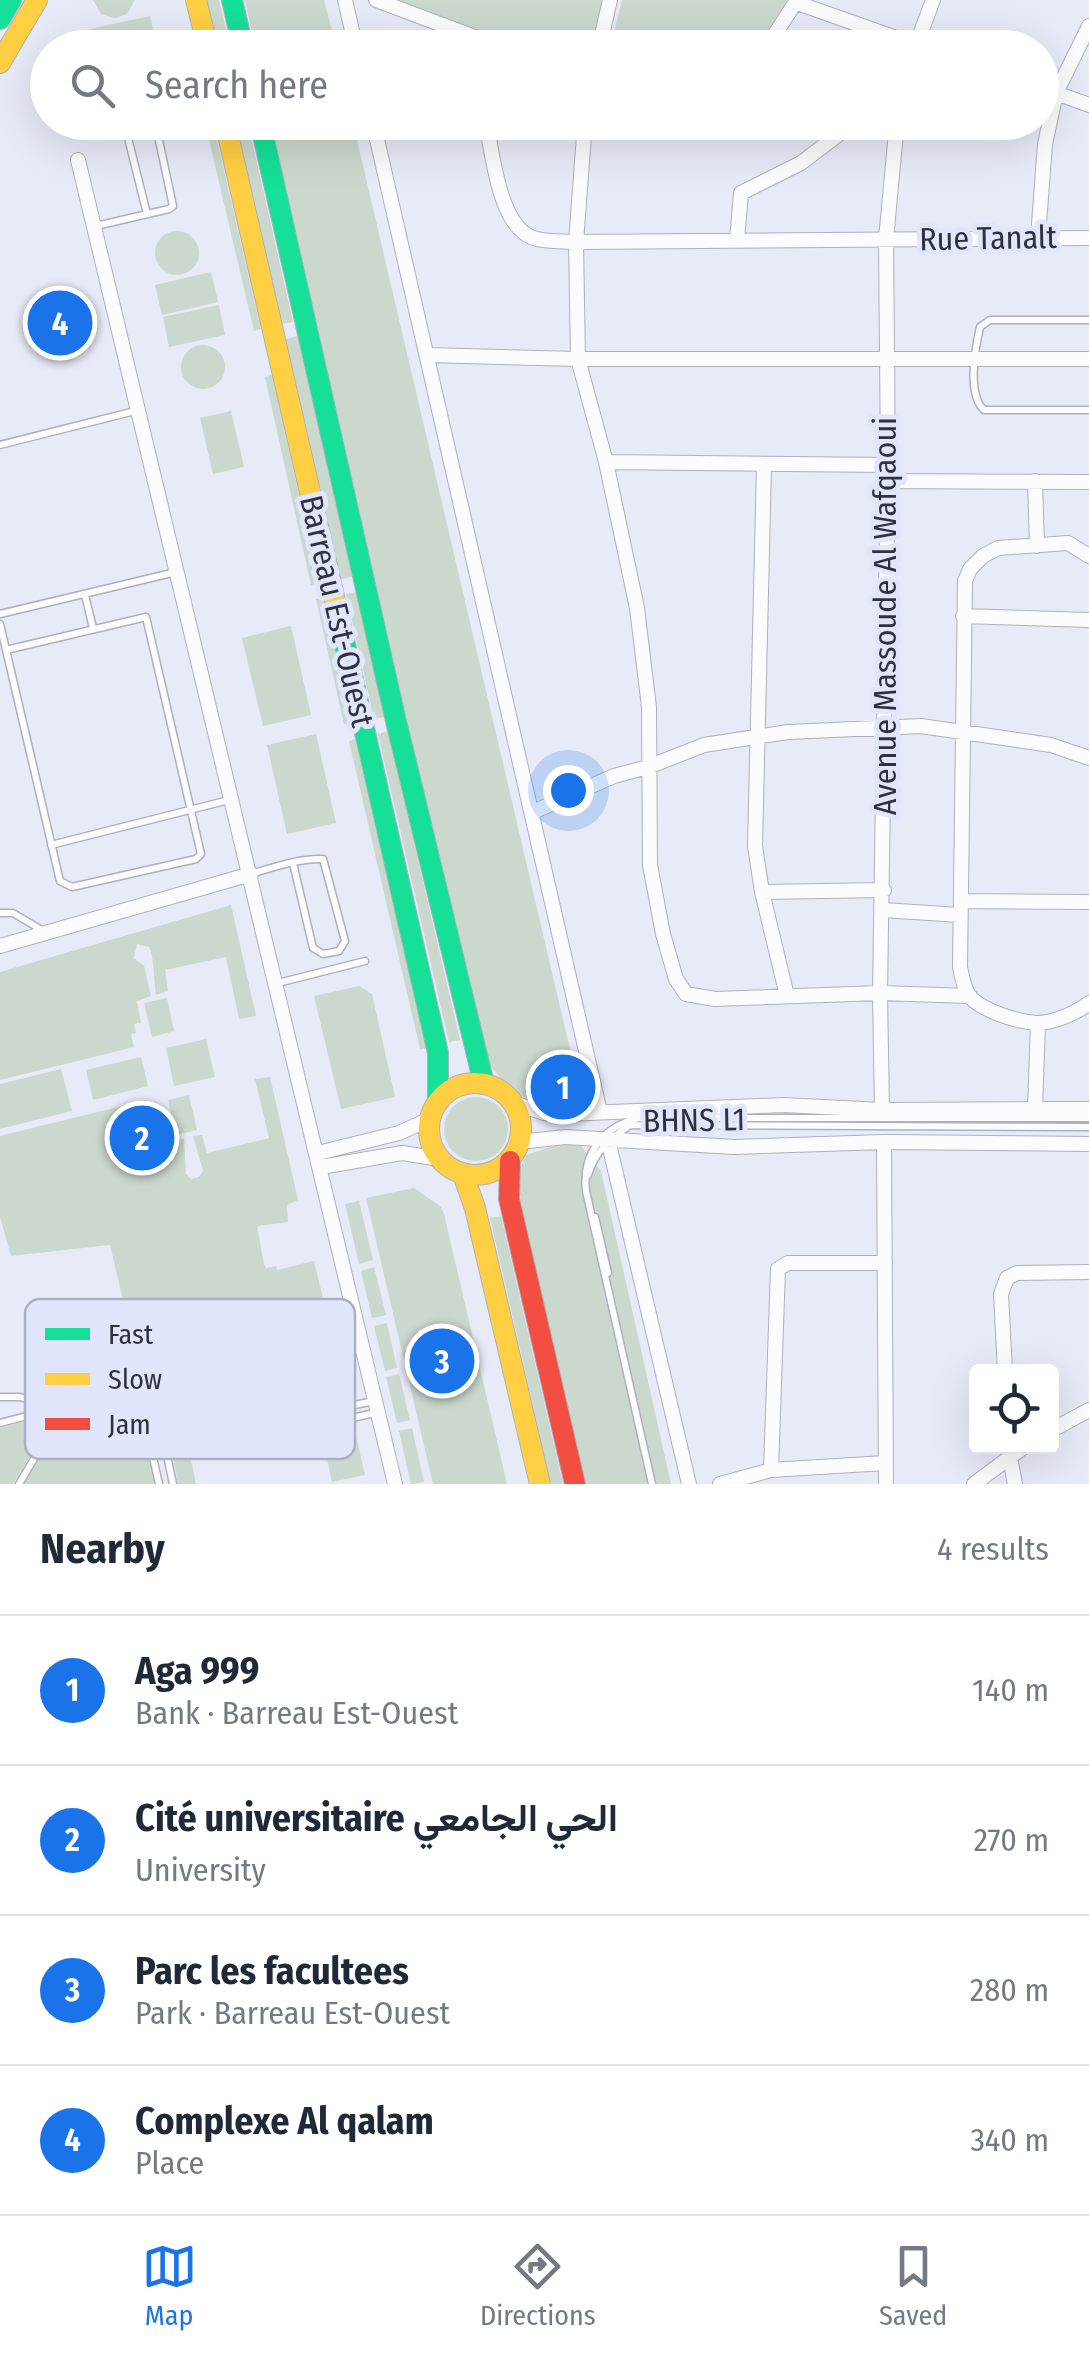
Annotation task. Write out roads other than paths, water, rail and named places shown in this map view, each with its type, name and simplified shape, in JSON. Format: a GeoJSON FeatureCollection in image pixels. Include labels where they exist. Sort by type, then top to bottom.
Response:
{"type":"FeatureCollection","features":[{"type":"Feature","properties":{"kind":"main road"},"geometry":{"type":"LineString","coordinates":[[0,19],[11,0]]}},
{"type":"Feature","properties":{"kind":"main road"},"geometry":{"type":"LineString","coordinates":[[0,63],[37,0]]}},
{"type":"Feature","properties":{"kind":"main road"},"geometry":{"type":"LineString","coordinates":[[196,0],[204,30]]}},
{"type":"Feature","properties":{"kind":"main road"},"geometry":{"type":"LineString","coordinates":[[232,0],[239,30]]}},
{"type":"Feature","properties":{"kind":"main road","name":"Barreau Est-Ouest"},"geometry":{"type":"LineString","coordinates":[[229,140],[438,1053],[434,1110]]}},
{"type":"Feature","properties":{"kind":"main road","name":"Barreau Est-Ouest"},"geometry":{"type":"LineString","coordinates":[[264,140],[405,759],[484,1084]]}},
{"type":"Feature","properties":{"kind":"main road"},"geometry":{"type":"LineString","coordinates":[[515,1151],[489,1174],[463,1174],[440,1159],[430,1140],[434,1110],[463,1084],[484,1084],[501,1090],[514,1104],[521,1122],[510,1199],[575,1484]]}},
{"type":"Feature","properties":{"kind":"main road"},"geometry":{"type":"LineString","coordinates":[[463,1174],[475,1208],[540,1484]]}},
{"type":"Feature","properties":{"kind":"street"},"geometry":{"type":"LineString","coordinates":[[345,0],[352,30]]}},
{"type":"Feature","properties":{"kind":"street"},"geometry":{"type":"LineString","coordinates":[[376,0],[445,30]]}},
{"type":"Feature","properties":{"kind":"street"},"geometry":{"type":"LineString","coordinates":[[603,30],[610,0]]}},
{"type":"Feature","properties":{"kind":"street"},"geometry":{"type":"LineString","coordinates":[[923,30],[933,0]]}},
{"type":"Feature","properties":{"kind":"street"},"geometry":{"type":"LineString","coordinates":[[778,30],[797,2],[874,30]]}},
{"type":"Feature","properties":{"kind":"street"},"geometry":{"type":"LineString","coordinates":[[1059,75],[1089,26]]}},
{"type":"Feature","properties":{"kind":"street"},"geometry":{"type":"LineString","coordinates":[[1059,94],[1089,104]]}},
{"type":"Feature","properties":{"kind":"street"},"geometry":{"type":"LineString","coordinates":[[377,140],[600,1112]]}},
{"type":"Feature","properties":{"kind":"street","name":"Rue Tanalt"},"geometry":{"type":"LineString","coordinates":[[490,140],[503,201],[512,221],[535,239],[576,242],[1089,238]]}},
{"type":"Feature","properties":{"kind":"street"},"geometry":{"type":"LineString","coordinates":[[584,140],[576,242],[578,359],[606,462],[641,638],[649,707],[654,892],[680,988],[699,998],[970,996],[992,1010],[1038,1023],[1070,1014],[1089,1003]]}},
{"type":"Feature","properties":{"kind":"street"},"geometry":{"type":"LineString","coordinates":[[736,240],[742,193],[800,163],[831,140]]}},
{"type":"Feature","properties":{"kind":"street","name":"Avenue Massoude Al Wafqaoui"},"geometry":{"type":"LineString","coordinates":[[882,1110],[880,994],[888,465],[886,239],[895,140]]}},
{"type":"Feature","properties":{"kind":"street"},"geometry":{"type":"LineString","coordinates":[[1038,237],[1045,140]]}},
{"type":"Feature","properties":{"kind":"street"},"geometry":{"type":"LineString","coordinates":[[78,160],[352,1299]]}},
{"type":"Feature","properties":{"kind":"street"},"geometry":{"type":"LineString","coordinates":[[427,354],[578,359],[1089,359]]}},
{"type":"Feature","properties":{"kind":"street"},"geometry":{"type":"LineString","coordinates":[[606,462],[888,465]]}},
{"type":"Feature","properties":{"kind":"street"},"geometry":{"type":"LineString","coordinates":[[764,465],[755,846],[762,892],[788,996]]}},
{"type":"Feature","properties":{"kind":"street"},"geometry":{"type":"LineString","coordinates":[[887,481],[1089,482]]}},
{"type":"Feature","properties":{"kind":"street"},"geometry":{"type":"LineString","coordinates":[[1036,482],[1037,546]]}},
{"type":"Feature","properties":{"kind":"street"},"geometry":{"type":"LineString","coordinates":[[970,996],[960,966],[965,581],[983,556],[998,548],[1068,543],[1089,556]]}},
{"type":"Feature","properties":{"kind":"street"},"geometry":{"type":"LineString","coordinates":[[963,616],[1089,620]]}},
{"type":"Feature","properties":{"kind":"street"},"geometry":{"type":"LineString","coordinates":[[533,812],[614,776],[704,745],[758,735],[883,726],[963,730],[1051,745],[1089,758]]}},
{"type":"Feature","properties":{"kind":"street"},"geometry":{"type":"LineString","coordinates":[[0,946],[252,874]]}},
{"type":"Feature","properties":{"kind":"street"},"geometry":{"type":"LineString","coordinates":[[762,892],[884,890]]}},
{"type":"Feature","properties":{"kind":"street"},"geometry":{"type":"LineString","coordinates":[[883,910],[1089,902]]}},
{"type":"Feature","properties":{"kind":"street"},"geometry":{"type":"LineString","coordinates":[[1035,1109],[1038,1023]]}},
{"type":"Feature","properties":{"kind":"street"},"geometry":{"type":"LineString","coordinates":[[514,1104],[544,1113],[784,1106],[882,1110],[1089,1109]]}},
{"type":"Feature","properties":{"kind":"street"},"geometry":{"type":"LineString","coordinates":[[319,1160],[399,1133],[434,1110]]}},
{"type":"Feature","properties":{"kind":"street"},"geometry":{"type":"LineString","coordinates":[[515,1151],[565,1137],[751,1147],[884,1142],[1089,1144]]}},
{"type":"Feature","properties":{"kind":"street"},"geometry":{"type":"LineString","coordinates":[[604,1140],[689,1484]]}},
{"type":"Feature","properties":{"kind":"street"},"geometry":{"type":"LineString","coordinates":[[884,1142],[886,1484]]}},
{"type":"Feature","properties":{"kind":"street"},"geometry":{"type":"LineString","coordinates":[[319,1160],[402,1154],[440,1159]]}},
{"type":"Feature","properties":{"kind":"street"},"geometry":{"type":"LineString","coordinates":[[771,1470],[778,1269],[788,1264],[886,1263]]}},
{"type":"Feature","properties":{"kind":"street"},"geometry":{"type":"LineString","coordinates":[[1005,1364],[1001,1294],[1007,1278],[1017,1274],[1089,1272]]}},
{"type":"Feature","properties":{"kind":"street"},"geometry":{"type":"LineString","coordinates":[[355,1314],[395,1484]]}},
{"type":"Feature","properties":{"kind":"street"},"geometry":{"type":"LineString","coordinates":[[1059,1426],[1089,1410]]}},
{"type":"Feature","properties":{"kind":"street"},"geometry":{"type":"LineString","coordinates":[[974,1484],[1007,1454]]}},
{"type":"Feature","properties":{"kind":"street"},"geometry":{"type":"LineString","coordinates":[[1009,1454],[1015,1484]]}},
{"type":"Feature","properties":{"kind":"street"},"geometry":{"type":"LineString","coordinates":[[720,1484],[771,1470],[885,1463]]}},
{"type":"Feature","properties":{"kind":"lane"},"geometry":{"type":"LineString","coordinates":[[128,140],[147,214]]}},
{"type":"Feature","properties":{"kind":"lane"},"geometry":{"type":"LineString","coordinates":[[95,226],[169,209],[174,202],[159,140]]}},
{"type":"Feature","properties":{"kind":"lane"},"geometry":{"type":"LineString","coordinates":[[1089,320],[990,320],[978,331],[975,358],[976,400],[984,410],[1089,410]]}},
{"type":"Feature","properties":{"kind":"lane"},"geometry":{"type":"LineString","coordinates":[[0,444],[138,410]]}},
{"type":"Feature","properties":{"kind":"lane"},"geometry":{"type":"LineString","coordinates":[[0,614],[177,571]]}},
{"type":"Feature","properties":{"kind":"lane"},"geometry":{"type":"LineString","coordinates":[[85,595],[93,628]]}},
{"type":"Feature","properties":{"kind":"lane"},"geometry":{"type":"LineString","coordinates":[[0,624],[6,650],[51,845],[60,880],[72,888],[201,854],[148,622],[141,616],[6,650]]}},
{"type":"Feature","properties":{"kind":"lane"},"geometry":{"type":"LineString","coordinates":[[51,845],[233,800]]}},
{"type":"Feature","properties":{"kind":"lane"},"geometry":{"type":"LineString","coordinates":[[252,874],[293,863],[319,858],[326,864],[345,941],[339,950],[322,954],[313,948],[293,863]]}},
{"type":"Feature","properties":{"kind":"lane"},"geometry":{"type":"LineString","coordinates":[[0,913],[14,913],[46,933]]}},
{"type":"Feature","properties":{"kind":"lane"},"geometry":{"type":"LineString","coordinates":[[277,983],[364,962]]}},
{"type":"Feature","properties":{"kind":"lane","name":"BHNS L1"},"geometry":{"type":"LineString","coordinates":[[654,1484],[588,1186],[595,1156],[614,1126],[639,1118],[1089,1118]]}},
{"type":"Feature","properties":{"kind":"lane","name":"BHNS L1"},"geometry":{"type":"LineString","coordinates":[[604,1140],[630,1125],[1089,1127]]}},
{"type":"Feature","properties":{"kind":"lane"},"geometry":{"type":"LineString","coordinates":[[355,1336],[360,1335]]}},
{"type":"Feature","properties":{"kind":"lane"},"geometry":{"type":"LineString","coordinates":[[0,1397],[25,1399]]}},
{"type":"Feature","properties":{"kind":"lane"},"geometry":{"type":"LineString","coordinates":[[355,1409],[377,1406]]}},
{"type":"Feature","properties":{"kind":"lane"},"geometry":{"type":"LineString","coordinates":[[0,1423],[25,1417]]}},
{"type":"Feature","properties":{"kind":"lane"},"geometry":{"type":"LineString","coordinates":[[19,1484],[34,1459]]}},
{"type":"Feature","properties":{"kind":"lane"},"geometry":{"type":"LineString","coordinates":[[153,1459],[159,1484]]}},
{"type":"Feature","properties":{"kind":"lane"},"geometry":{"type":"LineString","coordinates":[[168,1459],[173,1484]]}},
{"type":"Feature","properties":{"kind":"place","name":"Complexe Al qalam"},"geometry":{"type":"Point","coordinates":[60,323]}},
{"type":"Feature","properties":{"kind":"place","name":"Aga 999"},"geometry":{"type":"Point","coordinates":[563,1087]}},
{"type":"Feature","properties":{"kind":"place","name":"Cité universitaire الحي الجامعي"},"geometry":{"type":"Point","coordinates":[142,1138]}},
{"type":"Feature","properties":{"kind":"place","name":"Parc les facultees"},"geometry":{"type":"Point","coordinates":[442,1361]}}]}
